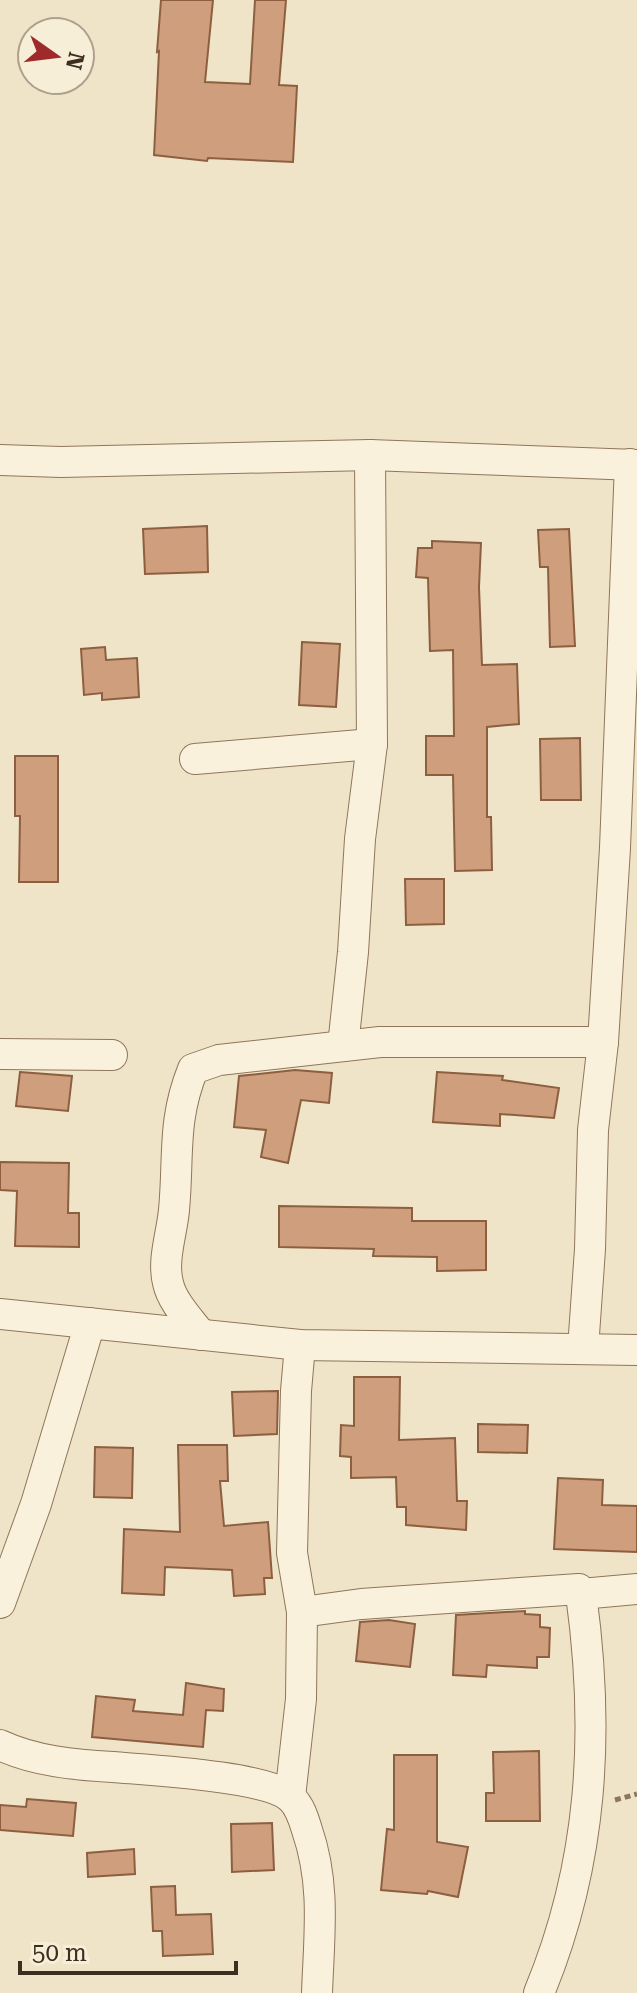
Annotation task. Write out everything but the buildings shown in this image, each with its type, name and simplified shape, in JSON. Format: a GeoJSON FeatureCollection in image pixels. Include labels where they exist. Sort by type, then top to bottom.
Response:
{"type":"FeatureCollection","features":[{"type":"Feature","properties":{"kind":"street"},"geometry":{"type":"LineString","coordinates":[[343,1046],[360,839],[372,744],[370,455]]}},
{"type":"Feature","properties":{"kind":"street"},"geometry":{"type":"LineString","coordinates":[[0,460],[61,462],[370,455],[633,464],[615,848],[603,1042],[593,1130],[590,1249],[583,1349]]}},
{"type":"Feature","properties":{"kind":"street"},"geometry":{"type":"LineString","coordinates":[[195,759],[372,744]]}},
{"type":"Feature","properties":{"kind":"street"},"geometry":{"type":"LineString","coordinates":[[201,1335],[178,1305],[168,1284],[167,1255],[174,1209],[176,1134],[185,1090],[193,1069],[219,1060],[380,1042],[603,1042]]}},
{"type":"Feature","properties":{"kind":"street"},"geometry":{"type":"LineString","coordinates":[[0,1054],[112,1055]]}},
{"type":"Feature","properties":{"kind":"street"},"geometry":{"type":"LineString","coordinates":[[0,1314],[300,1345],[637,1350]]}},
{"type":"Feature","properties":{"kind":"street"},"geometry":{"type":"LineString","coordinates":[[0,1603],[36,1504],[90,1323]]}},
{"type":"Feature","properties":{"kind":"street"},"geometry":{"type":"LineString","coordinates":[[290,1797],[301,1699],[302,1612],[292,1553],[300,1345]]}},
{"type":"Feature","properties":{"kind":"street"},"geometry":{"type":"LineString","coordinates":[[302,1612],[361,1604],[579,1589],[590,1658],[592,1699],[587,1807],[582,1855],[567,1912],[539,1993]]}},
{"type":"Feature","properties":{"kind":"street"},"geometry":{"type":"LineString","coordinates":[[581,1594],[637,1589]]}},
{"type":"Feature","properties":{"kind":"street"},"geometry":{"type":"LineString","coordinates":[[0,1745],[43,1759],[102,1767],[182,1772],[255,1784],[290,1797],[301,1814],[310,1839],[321,1887],[317,1993]]}}]}
